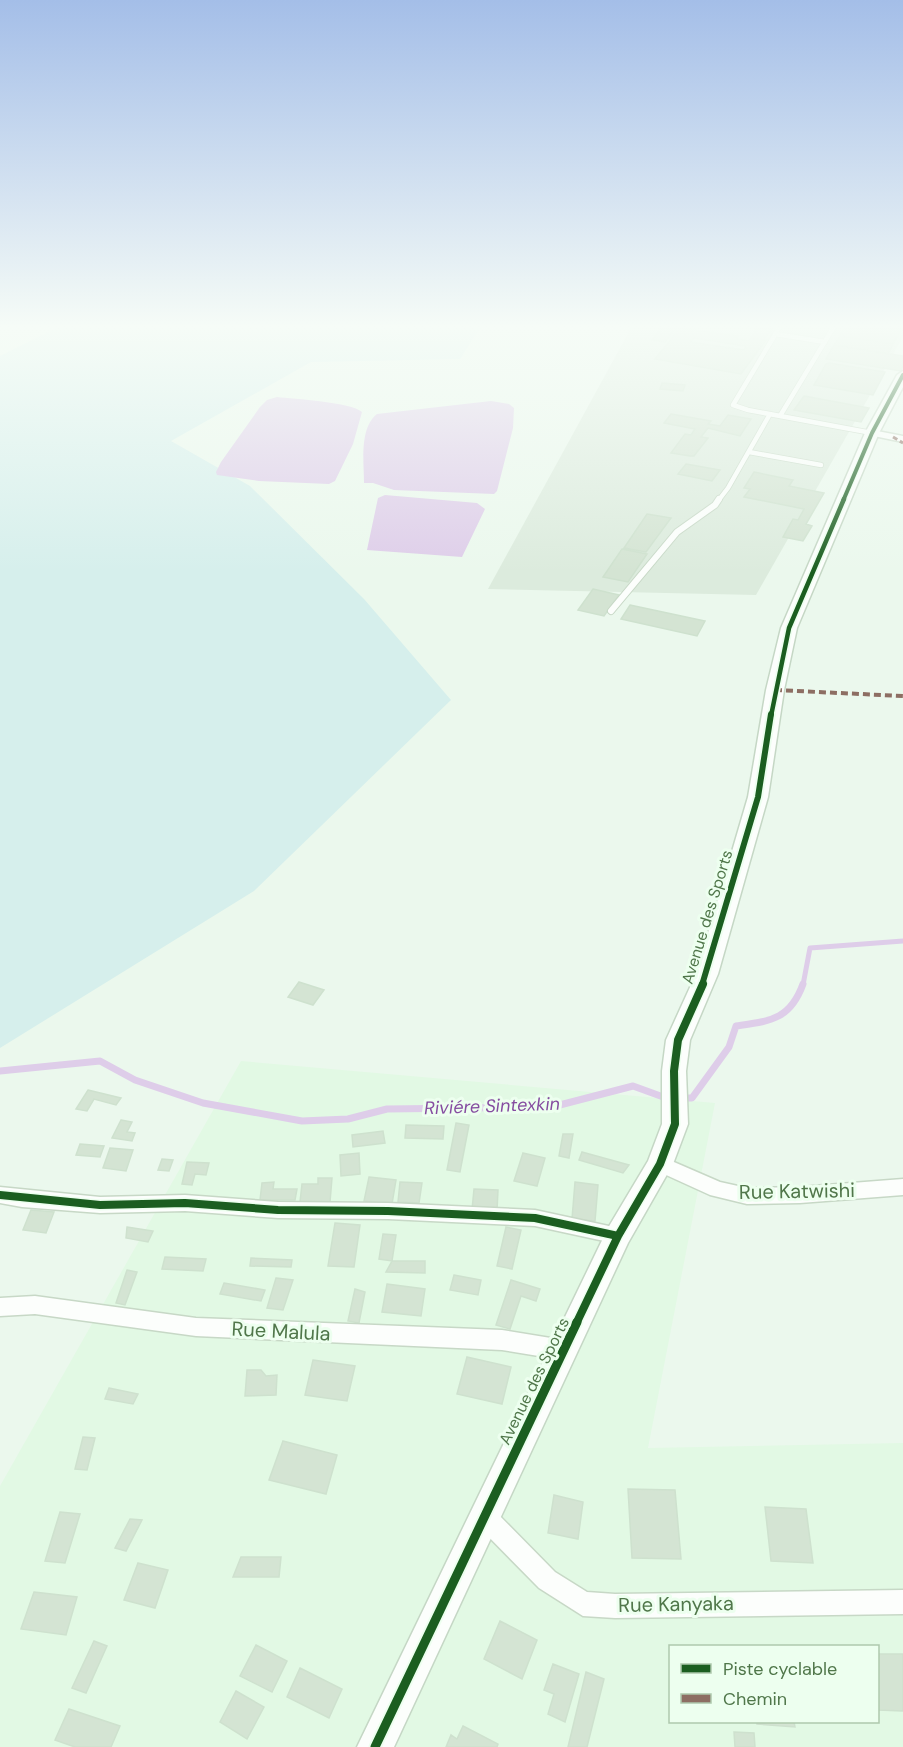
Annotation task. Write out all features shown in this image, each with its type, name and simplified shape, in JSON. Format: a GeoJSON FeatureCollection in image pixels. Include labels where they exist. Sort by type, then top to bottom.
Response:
{"type":"FeatureCollection","features":[{"type":"Feature","properties":{"kind":"street","name":"Avenue des Sports"},"geometry":{"type":"LineString","coordinates":[[375,1747],[618,1236],[660,1164],[675,1124],[674,1071],[678,1040],[707,974],[758,797],[775,690],[789,628],[872,433],[885,410]]}},
{"type":"Feature","properties":{"kind":"street"},"geometry":{"type":"LineString","coordinates":[[872,433],[903,439]]}},
{"type":"Feature","properties":{"kind":"street","name":"Rue Katwishi"},"geometry":{"type":"LineString","coordinates":[[660,1164],[717,1189],[747,1196],[800,1195],[903,1187]]}},
{"type":"Feature","properties":{"kind":"street"},"geometry":{"type":"LineString","coordinates":[[0,1195],[100,1205],[185,1203],[278,1209],[388,1211],[536,1218],[618,1236]]}},
{"type":"Feature","properties":{"kind":"street","name":"Rue Malula"},"geometry":{"type":"LineString","coordinates":[[0,1307],[35,1305],[196,1327],[502,1340],[563,1350]]}},
{"type":"Feature","properties":{"kind":"street","name":"Rue Kanyaka"},"geometry":{"type":"LineString","coordinates":[[484,1516],[547,1580],[583,1604],[615,1606],[903,1602]]}},
{"type":"Feature","properties":{"kind":"lane"},"geometry":{"type":"LineString","coordinates":[[752,410],[872,433]]}},
{"type":"Feature","properties":{"kind":"lane"},"geometry":{"type":"LineString","coordinates":[[780,416],[784,410]]}},
{"type":"Feature","properties":{"kind":"lane"},"geometry":{"type":"LineString","coordinates":[[611,611],[676,532],[715,505],[770,414]]}},
{"type":"Feature","properties":{"kind":"lane"},"geometry":{"type":"LineString","coordinates":[[749,452],[820,465]]}},
{"type":"Feature","properties":{"kind":"shaded area"},"geometry":{"type":"Polygon","coordinates":[[[0,410],[227,410],[171,441],[250,486],[364,599],[451,700],[254,891],[0,1048],[0,410]]]}},
{"type":"Feature","properties":{"kind":"shaded area"},"geometry":{"type":"Polygon","coordinates":[[[258,410],[357,410],[362,412],[353,444],[335,481],[329,484],[259,481],[217,475],[216,472],[258,410]]]}},
{"type":"Feature","properties":{"kind":"shaded area"},"geometry":{"type":"Polygon","coordinates":[[[416,410],[514,410],[513,428],[497,491],[494,494],[394,490],[373,483],[364,483],[365,437],[371,420],[377,414],[416,410]]]}},
{"type":"Feature","properties":{"kind":"shaded area"},"geometry":{"type":"Polygon","coordinates":[[[586,410],[862,410],[756,595],[488,589],[586,410]]]}},
{"type":"Feature","properties":{"kind":"shaded area"},"geometry":{"type":"Polygon","coordinates":[[[385,495],[477,503],[485,509],[462,557],[367,550],[378,498],[385,495]]]}},
{"type":"Feature","properties":{"kind":"shaded area"},"geometry":{"type":"Polygon","coordinates":[[[241,1061],[715,1103],[648,1448],[903,1443],[903,1747],[0,1747],[0,1486],[241,1061]]]}},
{"type":"Feature","properties":{"kind":"building"},"geometry":{"type":"Polygon","coordinates":[[[794,410],[868,410],[861,422],[794,410]]]}},
{"type":"Feature","properties":{"kind":"building"},"geometry":{"type":"Polygon","coordinates":[[[671,414],[711,421],[708,424],[720,426],[728,415],[751,419],[740,436],[708,428],[701,437],[708,438],[694,456],[690,456],[671,453],[685,434],[691,435],[695,429],[664,423],[671,414]]]}},
{"type":"Feature","properties":{"kind":"building"},"geometry":{"type":"Polygon","coordinates":[[[686,464],[720,470],[712,481],[678,474],[686,464]]]}},
{"type":"Feature","properties":{"kind":"building"},"geometry":{"type":"Polygon","coordinates":[[[754,472],[793,480],[789,486],[824,493],[806,524],[812,526],[803,541],[783,537],[793,519],[798,520],[804,509],[744,497],[750,489],[744,488],[754,472]]]}},
{"type":"Feature","properties":{"kind":"building"},"geometry":{"type":"Polygon","coordinates":[[[647,514],[671,518],[646,552],[624,548],[647,514]]]}},
{"type":"Feature","properties":{"kind":"building"},"geometry":{"type":"Polygon","coordinates":[[[622,549],[647,554],[628,582],[603,577],[622,549]]]}},
{"type":"Feature","properties":{"kind":"building"},"geometry":{"type":"Polygon","coordinates":[[[593,589],[619,595],[604,616],[578,610],[593,589]]]}},
{"type":"Feature","properties":{"kind":"building"},"geometry":{"type":"Polygon","coordinates":[[[630,605],[705,621],[697,636],[621,619],[630,605]]]}},
{"type":"Feature","properties":{"kind":"building"},"geometry":{"type":"Polygon","coordinates":[[[299,982],[324,990],[313,1005],[288,997],[299,982]]]}},
{"type":"Feature","properties":{"kind":"building"},"geometry":{"type":"Polygon","coordinates":[[[88,1090],[121,1098],[116,1105],[94,1099],[87,1111],[76,1109],[88,1090]]]}},
{"type":"Feature","properties":{"kind":"building"},"geometry":{"type":"Polygon","coordinates":[[[121,1120],[132,1122],[127,1132],[135,1133],[132,1141],[112,1138],[121,1120]]]}},
{"type":"Feature","properties":{"kind":"building"},"geometry":{"type":"Polygon","coordinates":[[[456,1123],[469,1125],[460,1172],[447,1170],[456,1123]]]}},
{"type":"Feature","properties":{"kind":"building"},"geometry":{"type":"Polygon","coordinates":[[[406,1125],[444,1126],[443,1139],[405,1138],[406,1125]]]}},
{"type":"Feature","properties":{"kind":"building"},"geometry":{"type":"Polygon","coordinates":[[[383,1131],[385,1143],[353,1147],[352,1135],[383,1131]]]}},
{"type":"Feature","properties":{"kind":"building"},"geometry":{"type":"Polygon","coordinates":[[[563,1134],[573,1134],[569,1158],[559,1156],[563,1134]]]}},
{"type":"Feature","properties":{"kind":"building"},"geometry":{"type":"Polygon","coordinates":[[[80,1144],[104,1146],[100,1157],[76,1155],[80,1144]]]}},
{"type":"Feature","properties":{"kind":"building"},"geometry":{"type":"Polygon","coordinates":[[[110,1148],[133,1150],[126,1171],[103,1168],[110,1148]]]}},
{"type":"Feature","properties":{"kind":"building"},"geometry":{"type":"Polygon","coordinates":[[[582,1152],[629,1165],[623,1173],[579,1160],[582,1152]]]}},
{"type":"Feature","properties":{"kind":"building"},"geometry":{"type":"Polygon","coordinates":[[[359,1153],[360,1174],[341,1176],[340,1155],[359,1153]]]}},
{"type":"Feature","properties":{"kind":"building"},"geometry":{"type":"Polygon","coordinates":[[[523,1153],[545,1158],[537,1186],[514,1181],[523,1153]]]}},
{"type":"Feature","properties":{"kind":"building"},"geometry":{"type":"Polygon","coordinates":[[[162,1159],[173,1160],[169,1171],[158,1170],[162,1159]]]}},
{"type":"Feature","properties":{"kind":"building"},"geometry":{"type":"Polygon","coordinates":[[[187,1162],[209,1163],[206,1175],[195,1174],[192,1185],[182,1184],[187,1162]]]}},
{"type":"Feature","properties":{"kind":"building"},"geometry":{"type":"Polygon","coordinates":[[[369,1177],[396,1180],[392,1204],[364,1201],[369,1177]]]}},
{"type":"Feature","properties":{"kind":"building"},"geometry":{"type":"Polygon","coordinates":[[[318,1178],[332,1178],[330,1202],[300,1202],[302,1184],[318,1184],[318,1178]]]}},
{"type":"Feature","properties":{"kind":"building"},"geometry":{"type":"Polygon","coordinates":[[[274,1182],[273,1189],[297,1189],[295,1200],[260,1200],[262,1183],[274,1182]]]}},
{"type":"Feature","properties":{"kind":"building"},"geometry":{"type":"Polygon","coordinates":[[[400,1182],[422,1183],[419,1203],[398,1202],[400,1182]]]}},
{"type":"Feature","properties":{"kind":"building"},"geometry":{"type":"Polygon","coordinates":[[[575,1182],[598,1185],[595,1221],[572,1219],[575,1182]]]}},
{"type":"Feature","properties":{"kind":"building"},"geometry":{"type":"Polygon","coordinates":[[[474,1189],[498,1190],[497,1211],[472,1210],[474,1189]]]}},
{"type":"Feature","properties":{"kind":"building"},"geometry":{"type":"Polygon","coordinates":[[[31,1210],[54,1212],[46,1233],[23,1230],[31,1210]]]}},
{"type":"Feature","properties":{"kind":"building"},"geometry":{"type":"Polygon","coordinates":[[[335,1223],[360,1225],[354,1267],[328,1266],[335,1223]]]}},
{"type":"Feature","properties":{"kind":"building"},"geometry":{"type":"Polygon","coordinates":[[[127,1227],[153,1231],[148,1242],[126,1238],[127,1227]]]}},
{"type":"Feature","properties":{"kind":"building"},"geometry":{"type":"Polygon","coordinates":[[[506,1227],[521,1230],[512,1269],[497,1266],[506,1227]]]}},
{"type":"Feature","properties":{"kind":"building"},"geometry":{"type":"Polygon","coordinates":[[[383,1234],[396,1235],[392,1261],[379,1259],[383,1234]]]}},
{"type":"Feature","properties":{"kind":"building"},"geometry":{"type":"Polygon","coordinates":[[[165,1257],[206,1259],[203,1271],[162,1269],[165,1257]]]}},
{"type":"Feature","properties":{"kind":"building"},"geometry":{"type":"Polygon","coordinates":[[[251,1258],[292,1260],[291,1267],[250,1266],[251,1258]]]}},
{"type":"Feature","properties":{"kind":"building"},"geometry":{"type":"Polygon","coordinates":[[[392,1261],[425,1261],[425,1273],[386,1272],[392,1261]]]}},
{"type":"Feature","properties":{"kind":"building"},"geometry":{"type":"Polygon","coordinates":[[[127,1270],[137,1272],[125,1305],[116,1303],[127,1270]]]}},
{"type":"Feature","properties":{"kind":"building"},"geometry":{"type":"Polygon","coordinates":[[[454,1275],[481,1280],[478,1295],[450,1290],[454,1275]]]}},
{"type":"Feature","properties":{"kind":"building"},"geometry":{"type":"Polygon","coordinates":[[[276,1278],[293,1280],[283,1310],[267,1308],[276,1278]]]}},
{"type":"Feature","properties":{"kind":"building"},"geometry":{"type":"Polygon","coordinates":[[[511,1280],[540,1289],[536,1301],[521,1296],[510,1329],[496,1325],[511,1280]]]}},
{"type":"Feature","properties":{"kind":"building"},"geometry":{"type":"Polygon","coordinates":[[[224,1283],[265,1290],[261,1301],[220,1294],[224,1283]]]}},
{"type":"Feature","properties":{"kind":"building"},"geometry":{"type":"Polygon","coordinates":[[[387,1284],[425,1289],[421,1316],[382,1312],[387,1284]]]}},
{"type":"Feature","properties":{"kind":"building"},"geometry":{"type":"Polygon","coordinates":[[[355,1289],[365,1292],[359,1323],[348,1321],[355,1289]]]}},
{"type":"Feature","properties":{"kind":"building"},"geometry":{"type":"Polygon","coordinates":[[[467,1357],[511,1367],[502,1404],[457,1394],[467,1357]]]}},
{"type":"Feature","properties":{"kind":"building"},"geometry":{"type":"Polygon","coordinates":[[[313,1360],[355,1366],[347,1401],[305,1395],[313,1360]]]}},
{"type":"Feature","properties":{"kind":"building"},"geometry":{"type":"Polygon","coordinates":[[[247,1370],[261,1370],[266,1376],[277,1375],[276,1395],[245,1396],[247,1370]]]}},
{"type":"Feature","properties":{"kind":"building"},"geometry":{"type":"Polygon","coordinates":[[[109,1388],[138,1394],[133,1404],[105,1399],[109,1388]]]}},
{"type":"Feature","properties":{"kind":"building"},"geometry":{"type":"Polygon","coordinates":[[[83,1437],[95,1438],[87,1470],[75,1469],[83,1437]]]}},
{"type":"Feature","properties":{"kind":"building"},"geometry":{"type":"Polygon","coordinates":[[[283,1441],[337,1455],[326,1494],[269,1480],[283,1441]]]}},
{"type":"Feature","properties":{"kind":"building"},"geometry":{"type":"Polygon","coordinates":[[[628,1489],[675,1490],[681,1559],[632,1558],[628,1489]]]}},
{"type":"Feature","properties":{"kind":"building"},"geometry":{"type":"Polygon","coordinates":[[[554,1495],[583,1502],[578,1539],[548,1533],[554,1495]]]}},
{"type":"Feature","properties":{"kind":"building"},"geometry":{"type":"Polygon","coordinates":[[[765,1507],[806,1509],[813,1563],[771,1561],[765,1507]]]}},
{"type":"Feature","properties":{"kind":"building"},"geometry":{"type":"Polygon","coordinates":[[[60,1512],[80,1514],[65,1563],[45,1561],[60,1512]]]}},
{"type":"Feature","properties":{"kind":"building"},"geometry":{"type":"Polygon","coordinates":[[[130,1519],[142,1520],[126,1551],[115,1548],[130,1519]]]}},
{"type":"Feature","properties":{"kind":"building"},"geometry":{"type":"Polygon","coordinates":[[[241,1557],[281,1557],[279,1577],[233,1577],[241,1557]]]}},
{"type":"Feature","properties":{"kind":"building"},"geometry":{"type":"Polygon","coordinates":[[[138,1563],[168,1570],[155,1608],[124,1600],[138,1563]]]}},
{"type":"Feature","properties":{"kind":"building"},"geometry":{"type":"Polygon","coordinates":[[[34,1592],[77,1597],[66,1635],[21,1629],[34,1592]]]}},
{"type":"Feature","properties":{"kind":"building"},"geometry":{"type":"Polygon","coordinates":[[[500,1621],[537,1640],[522,1679],[484,1659],[500,1621]]]}},
{"type":"Feature","properties":{"kind":"building"},"geometry":{"type":"Polygon","coordinates":[[[94,1641],[107,1646],[86,1693],[72,1688],[94,1641]]]}},
{"type":"Feature","properties":{"kind":"building"},"geometry":{"type":"Polygon","coordinates":[[[256,1645],[287,1661],[272,1692],[240,1676],[256,1645]]]}},
{"type":"Feature","properties":{"kind":"building"},"geometry":{"type":"Polygon","coordinates":[[[879,1654],[903,1654],[903,1711],[879,1710],[879,1654]]]}},
{"type":"Feature","properties":{"kind":"building"},"geometry":{"type":"Polygon","coordinates":[[[553,1664],[579,1674],[565,1722],[548,1714],[554,1694],[544,1690],[553,1664]]]}},
{"type":"Feature","properties":{"kind":"building"},"geometry":{"type":"Polygon","coordinates":[[[300,1668],[342,1689],[329,1718],[287,1697],[300,1668]]]}},
{"type":"Feature","properties":{"kind":"building"},"geometry":{"type":"Polygon","coordinates":[[[586,1672],[604,1679],[587,1747],[568,1747],[586,1672]]]}},
{"type":"Feature","properties":{"kind":"building"},"geometry":{"type":"Polygon","coordinates":[[[236,1691],[264,1707],[247,1739],[220,1722],[236,1691]]]}},
{"type":"Feature","properties":{"kind":"building"},"geometry":{"type":"Polygon","coordinates":[[[69,1709],[120,1726],[111,1747],[75,1747],[55,1740],[69,1709]]]}},
{"type":"Feature","properties":{"kind":"building"},"geometry":{"type":"Polygon","coordinates":[[[794,1723],[795,1727],[757,1724],[794,1723]]]}},
{"type":"Feature","properties":{"kind":"building"},"geometry":{"type":"Polygon","coordinates":[[[463,1726],[498,1744],[497,1747],[446,1747],[451,1735],[457,1739],[463,1726]]]}},
{"type":"Feature","properties":{"kind":"building"},"geometry":{"type":"Polygon","coordinates":[[[734,1732],[754,1733],[755,1747],[735,1747],[734,1732]]]}},
{"type":"Feature","properties":{"kind":"waterway","name":"Riviére Sintexkin"},"geometry":{"type":"LineString","coordinates":[[803,985],[810,948],[903,941]]}},
{"type":"Feature","properties":{"kind":"waterway","name":"Riviére Sintexkin"},"geometry":{"type":"LineString","coordinates":[[682,1098],[692,1098],[729,1047],[736,1026],[769,1020],[785,1012],[798,996],[803,984]]}},
{"type":"Feature","properties":{"kind":"waterway","name":"Riviére Sintexkin"},"geometry":{"type":"LineString","coordinates":[[0,1071],[100,1061],[135,1080],[203,1103],[302,1121],[348,1119],[387,1109],[552,1107],[633,1086],[666,1098]]}},
{"type":"Feature","properties":{"kind":"marked path"},"geometry":{"type":"LineString","coordinates":[[893,437],[903,443]]}},
{"type":"Feature","properties":{"kind":"marked path"},"geometry":{"type":"LineString","coordinates":[[775,690],[903,696]]}},
{"type":"Feature","properties":{"kind":"cycle path"},"geometry":{"type":"LineString","coordinates":[[375,1747],[618,1236],[660,1164],[675,1124],[674,1071],[678,1040],[707,974],[758,797],[775,690],[789,628],[872,433],[885,410]]}},
{"type":"Feature","properties":{"kind":"cycle path"},"geometry":{"type":"LineString","coordinates":[[0,1195],[100,1205],[185,1203],[278,1210],[388,1211],[535,1218],[618,1236]]}}]}
